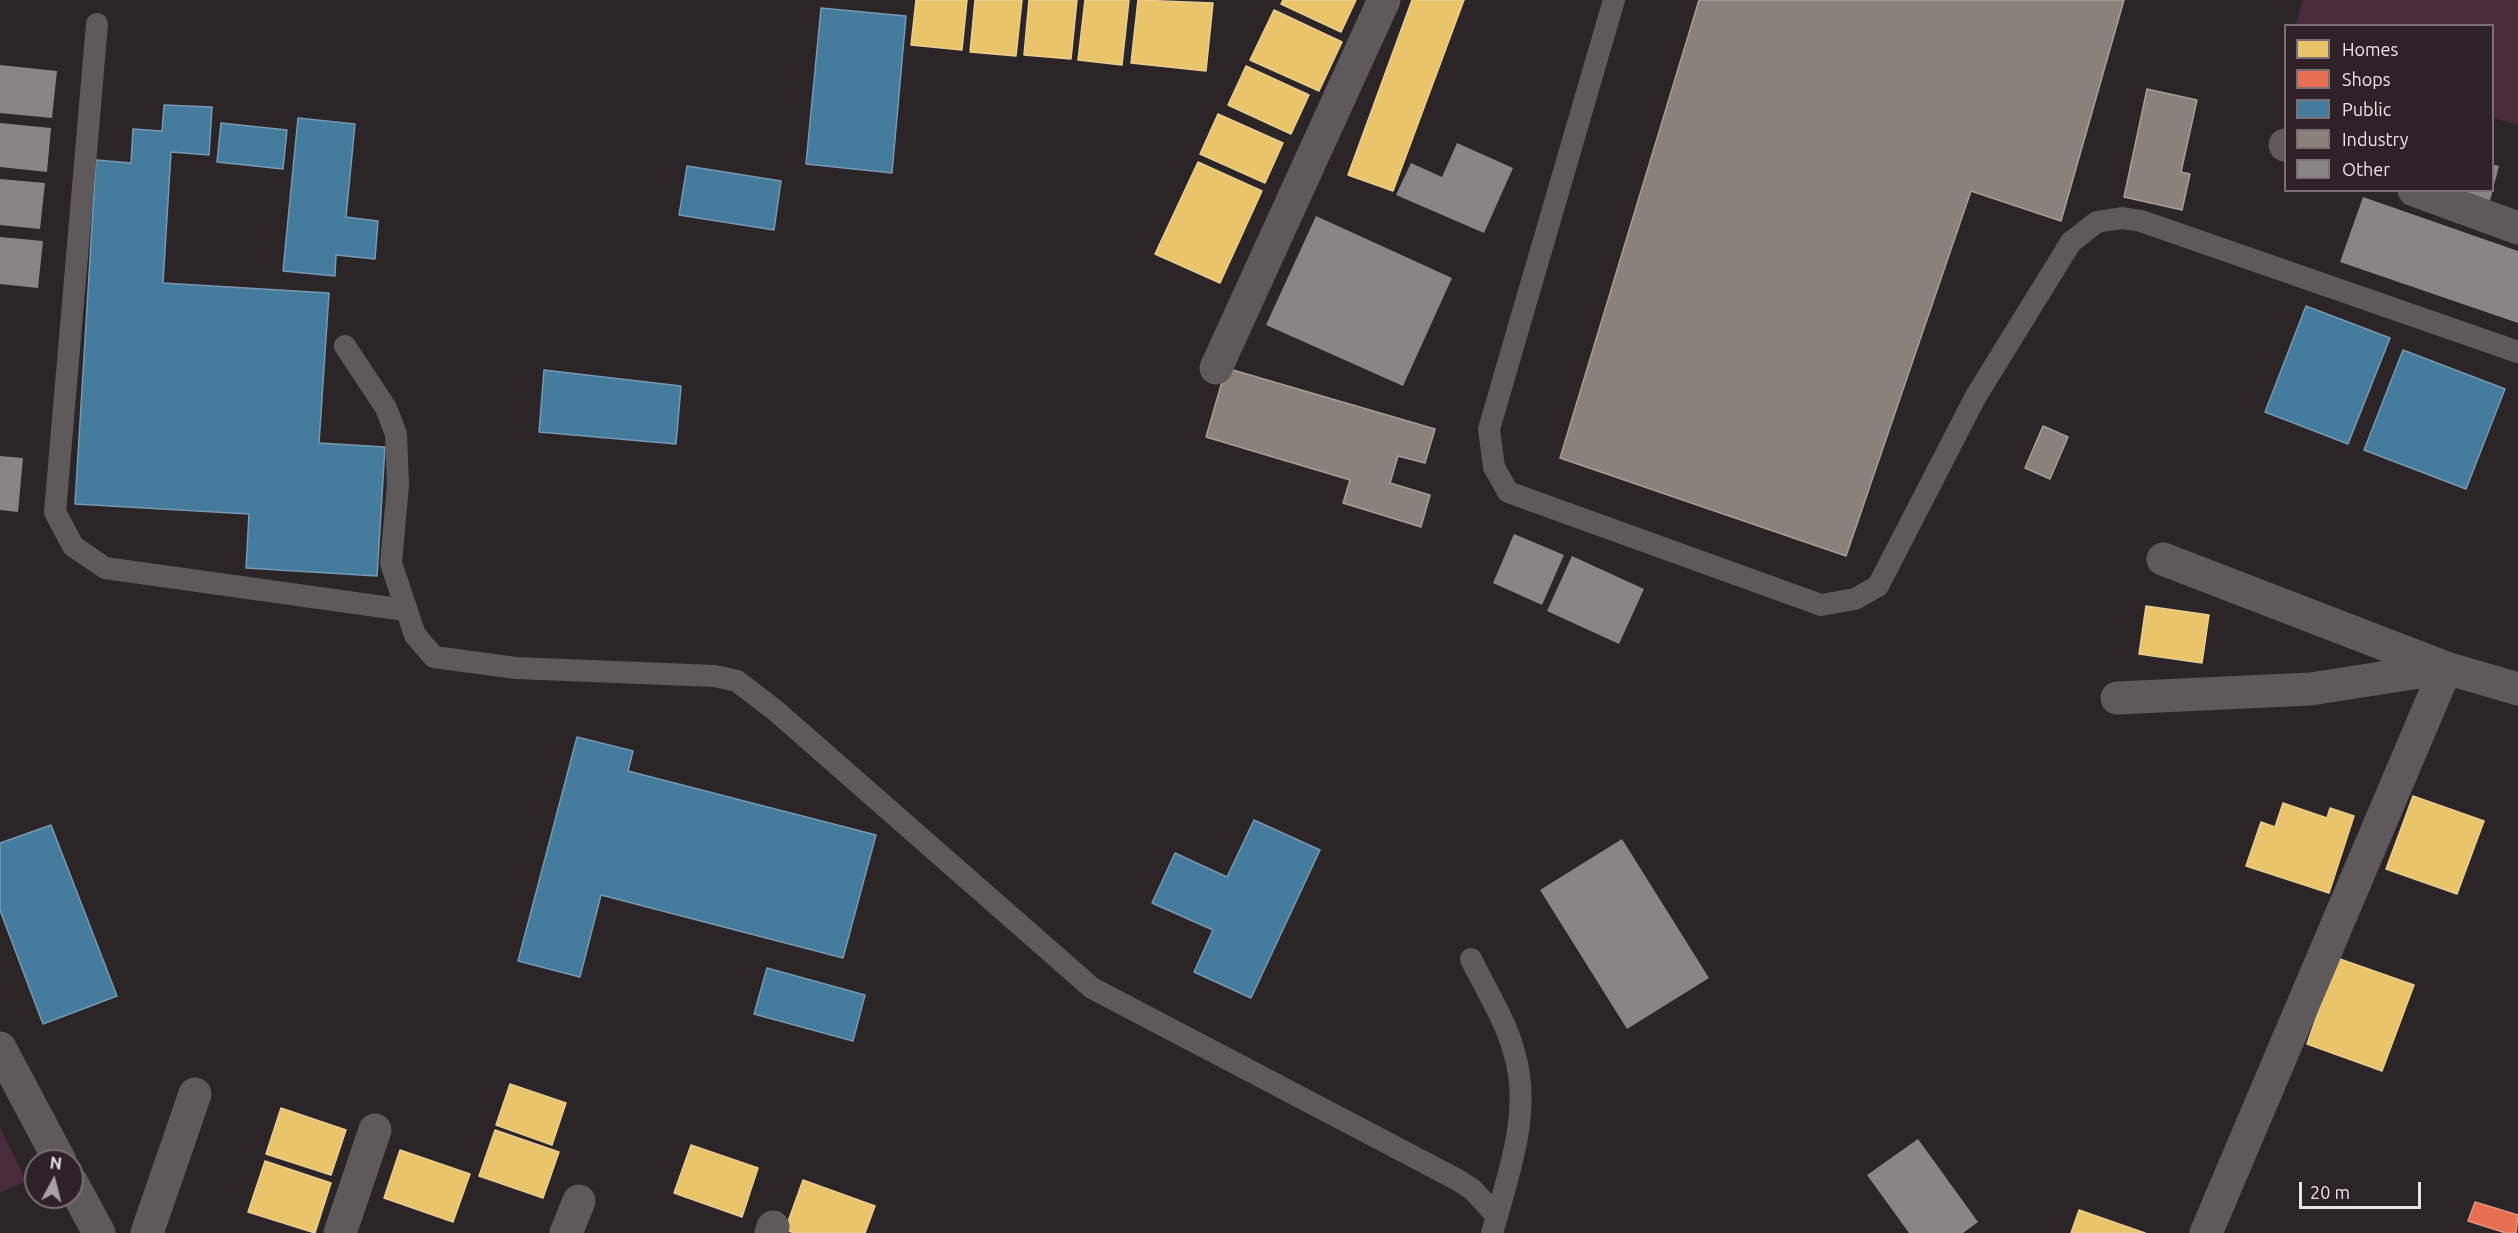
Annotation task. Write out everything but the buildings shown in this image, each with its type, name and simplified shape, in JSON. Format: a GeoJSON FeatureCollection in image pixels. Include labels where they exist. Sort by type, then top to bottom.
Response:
{"type":"FeatureCollection","features":[{"type":"Feature","properties":{"kind":"street"},"geometry":{"type":"LineString","coordinates":[[1216,368],[1384,0]]}},
{"type":"Feature","properties":{"kind":"street"},"geometry":{"type":"LineString","coordinates":[[2419,192],[2518,228]]}},
{"type":"Feature","properties":{"kind":"street"},"geometry":{"type":"LineString","coordinates":[[2163,559],[2446,668],[2518,689]]}},
{"type":"Feature","properties":{"kind":"street"},"geometry":{"type":"LineString","coordinates":[[2117,698],[2310,689],[2446,668]]}},
{"type":"Feature","properties":{"kind":"street"},"geometry":{"type":"LineString","coordinates":[[2206,1233],[2446,668]]}},
{"type":"Feature","properties":{"kind":"street"},"geometry":{"type":"LineString","coordinates":[[0,1048],[54,1149]]}},
{"type":"Feature","properties":{"kind":"street"},"geometry":{"type":"LineString","coordinates":[[147,1233],[195,1094]]}},
{"type":"Feature","properties":{"kind":"street"},"geometry":{"type":"LineString","coordinates":[[340,1233],[375,1130]]}},
{"type":"Feature","properties":{"kind":"street"},"geometry":{"type":"LineString","coordinates":[[566,1233],[579,1201]]}},
{"type":"Feature","properties":{"kind":"street"},"geometry":{"type":"LineString","coordinates":[[84,1205],[99,1233]]}},
{"type":"Feature","properties":{"kind":"lane"},"geometry":{"type":"LineString","coordinates":[[1614,0],[1489,429],[1494,466],[1508,492],[1821,605],[1856,599],[1878,586],[1976,396],[2071,242],[2097,222],[2114,219],[2141,221],[2518,352]]}},
{"type":"Feature","properties":{"kind":"lane"},"geometry":{"type":"LineString","coordinates":[[97,24],[56,512],[64,529],[73,546],[105,568],[405,610]]}},
{"type":"Feature","properties":{"kind":"lane"},"geometry":{"type":"LineString","coordinates":[[345,346],[386,408],[396,434],[398,485],[391,563],[415,635],[434,657],[516,668],[715,676],[737,681],[776,711],[1092,988],[1458,1180],[1473,1190],[1495,1224]]}},
{"type":"Feature","properties":{"kind":"lane"},"geometry":{"type":"LineString","coordinates":[[1471,959],[1515,1052],[1519,1090],[1518,1142],[1495,1224]]}},
{"type":"Feature","properties":{"kind":"shaded area"},"geometry":{"type":"Polygon","coordinates":[[[2303,0],[2518,0],[2518,125],[2494,118],[2494,24],[2296,24],[2303,0]]]}},
{"type":"Feature","properties":{"kind":"shaded area"},"geometry":{"type":"Polygon","coordinates":[[[0,1127],[24,1177],[24,1182],[0,1193],[0,1127]]]}}]}
